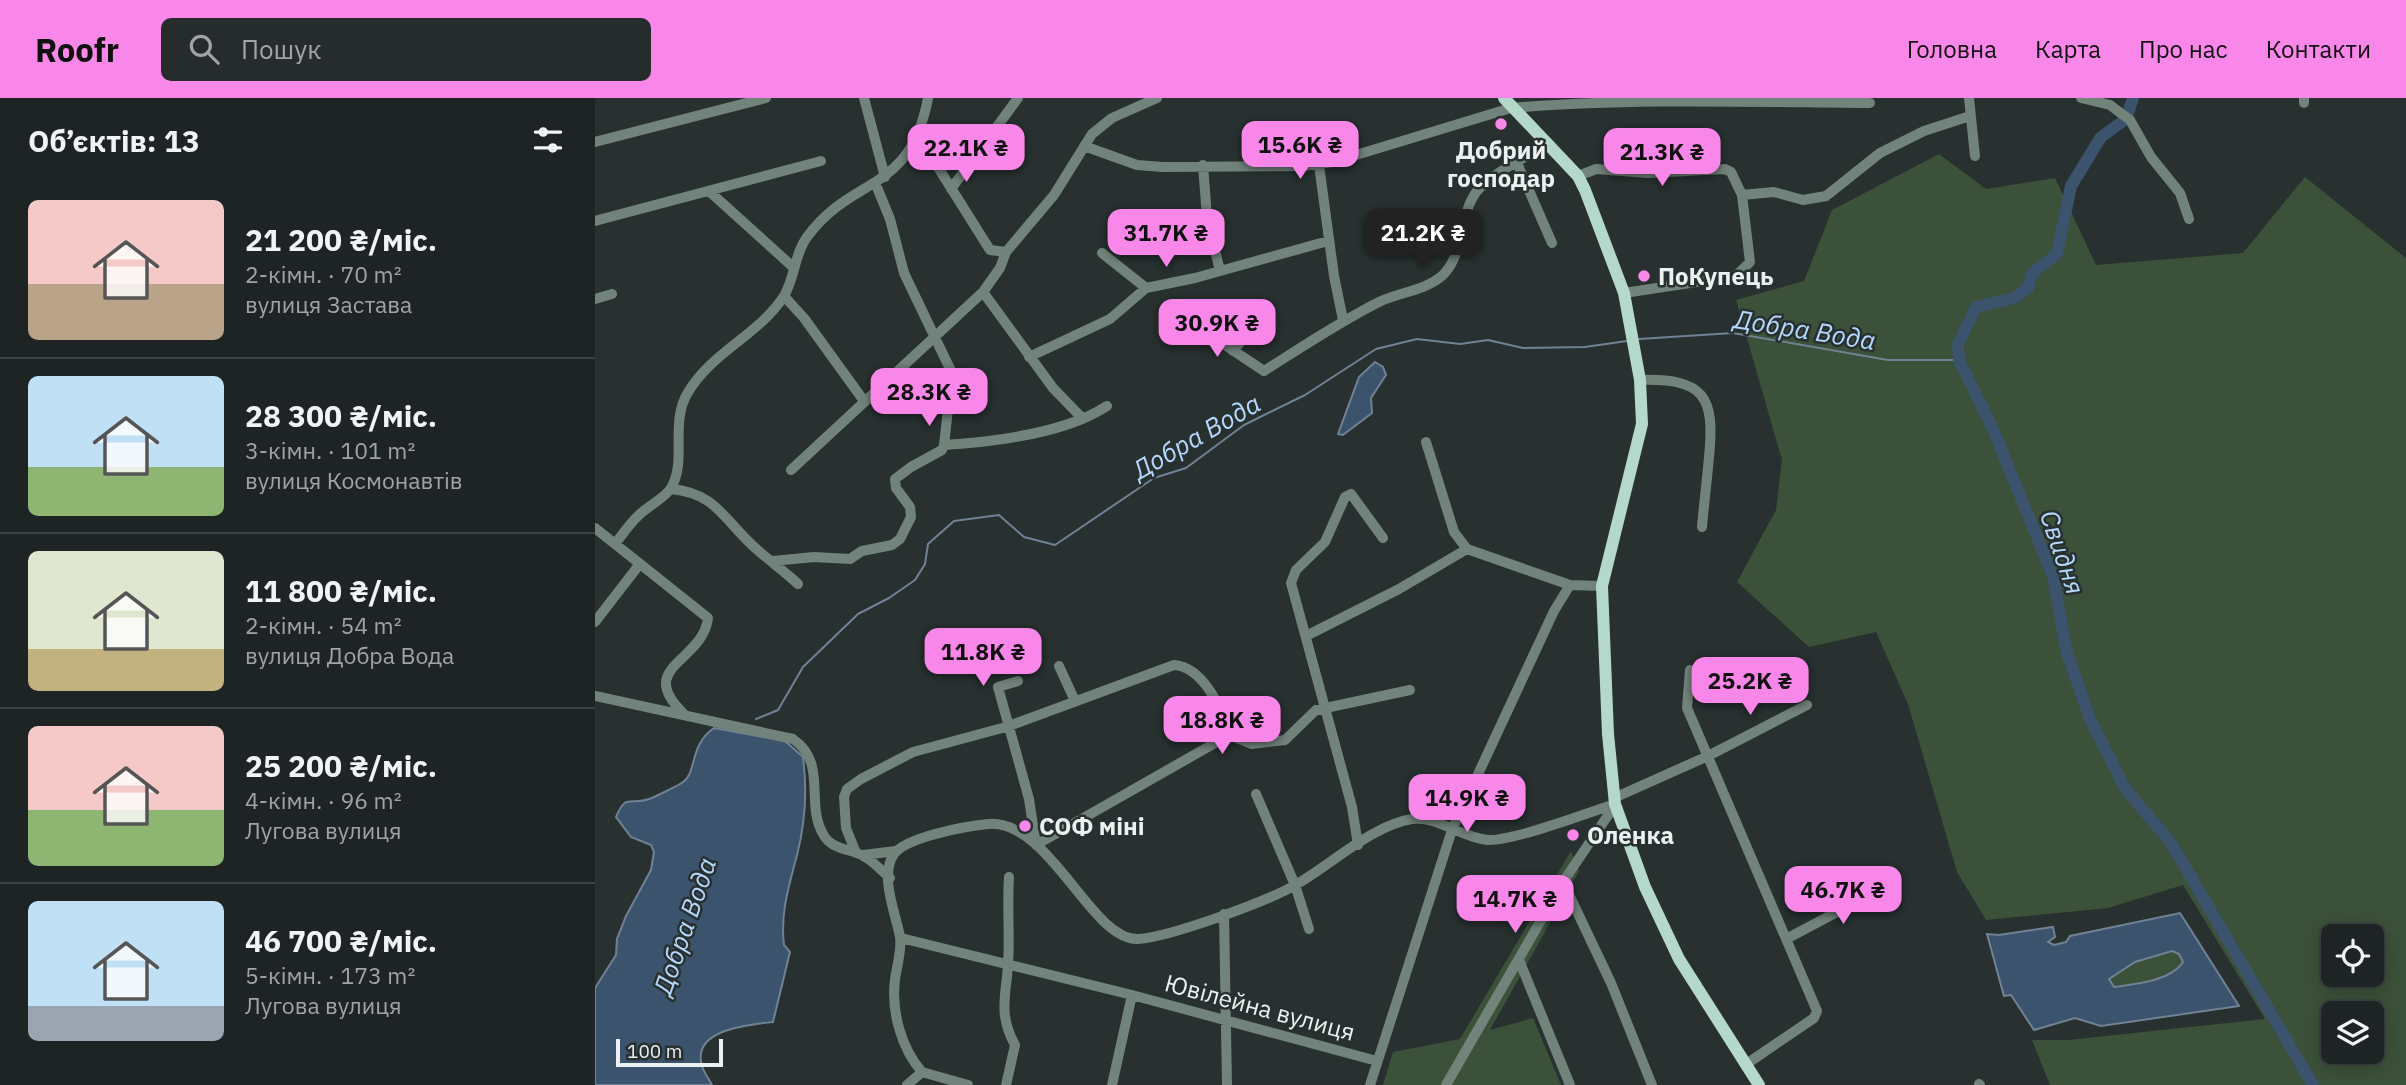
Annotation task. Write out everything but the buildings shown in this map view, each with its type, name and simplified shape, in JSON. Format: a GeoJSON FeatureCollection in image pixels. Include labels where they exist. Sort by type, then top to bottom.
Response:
{"type":"FeatureCollection","features":[{"type":"Feature","properties":{"kind":"main road"},"geometry":{"type":"LineString","coordinates":[[1508,103],[1578,176],[1625,293],[1640,380],[1642,424],[1602,586],[1604,666],[1615,801],[1645,887],[1679,959],[1759,1085]]}},
{"type":"Feature","properties":{"kind":"street"},"geometry":{"type":"LineString","coordinates":[[595,142],[766,98]]}},
{"type":"Feature","properties":{"kind":"street"},"geometry":{"type":"LineString","coordinates":[[773,561],[814,557],[850,559],[862,551],[892,545],[901,539],[911,517],[910,507],[896,488],[895,479],[941,450],[944,445],[952,373],[904,273],[864,98]]}},
{"type":"Feature","properties":{"kind":"street"},"geometry":{"type":"LineString","coordinates":[[615,544],[636,517],[671,489],[677,474],[679,412],[696,379],[784,296],[802,245],[813,230],[843,204],[881,181],[899,166],[916,142],[928,98]]}},
{"type":"Feature","properties":{"kind":"street"},"geometry":{"type":"LineString","coordinates":[[951,189],[1018,98]]}},
{"type":"Feature","properties":{"kind":"street"},"geometry":{"type":"LineString","coordinates":[[791,470],[983,292],[1000,268],[1006,252],[1054,195],[1092,134],[1112,118],[1157,98]]}},
{"type":"Feature","properties":{"kind":"street"},"geometry":{"type":"LineString","coordinates":[[1970,98],[1975,156]]}},
{"type":"Feature","properties":{"kind":"street"},"geometry":{"type":"LineString","coordinates":[[2081,98],[2126,116],[2151,157],[2181,194],[2189,219]]}},
{"type":"Feature","properties":{"kind":"street"},"geometry":{"type":"LineString","coordinates":[[1084,146],[1137,165],[1319,165],[1441,131],[1508,103],[1870,103]]}},
{"type":"Feature","properties":{"kind":"street"},"geometry":{"type":"LineString","coordinates":[[1742,195],[1774,192],[1803,200],[1826,195],[1880,153],[1924,131],[1970,116]]}},
{"type":"Feature","properties":{"kind":"street"},"geometry":{"type":"LineString","coordinates":[[916,142],[929,153],[990,250],[1006,252]]}},
{"type":"Feature","properties":{"kind":"street"},"geometry":{"type":"LineString","coordinates":[[1186,327],[1216,339],[1264,371],[1343,320],[1389,298],[1422,288],[1443,275],[1453,262],[1467,210],[1476,192],[1548,143]]}},
{"type":"Feature","properties":{"kind":"street"},"geometry":{"type":"LineString","coordinates":[[595,221],[821,160]]}},
{"type":"Feature","properties":{"kind":"street"},"geometry":{"type":"LineString","coordinates":[[1517,163],[1552,243]]}},
{"type":"Feature","properties":{"kind":"street"},"geometry":{"type":"LineString","coordinates":[[1203,165],[1207,217],[1220,271]]}},
{"type":"Feature","properties":{"kind":"street"},"geometry":{"type":"LineString","coordinates":[[1319,165],[1328,241],[1343,320]]}},
{"type":"Feature","properties":{"kind":"street"},"geometry":{"type":"LineString","coordinates":[[1578,176],[1596,169],[1648,173],[1725,169],[1731,172],[1742,195],[1749,262],[1744,270],[1736,276],[1625,293]]}},
{"type":"Feature","properties":{"kind":"street"},"geometry":{"type":"LineString","coordinates":[[710,192],[793,267]]}},
{"type":"Feature","properties":{"kind":"street"},"geometry":{"type":"LineString","coordinates":[[1029,357],[1110,319],[1146,288],[1328,241]]}},
{"type":"Feature","properties":{"kind":"street"},"geometry":{"type":"LineString","coordinates":[[1102,253],[1146,288]]}},
{"type":"Feature","properties":{"kind":"street"},"geometry":{"type":"LineString","coordinates":[[983,292],[1029,357],[1083,419]]}},
{"type":"Feature","properties":{"kind":"street"},"geometry":{"type":"LineString","coordinates":[[595,299],[612,294]]}},
{"type":"Feature","properties":{"kind":"street"},"geometry":{"type":"LineString","coordinates":[[784,296],[804,318],[864,401]]}},
{"type":"Feature","properties":{"kind":"street"},"geometry":{"type":"LineString","coordinates":[[1233,351],[1257,322]]}},
{"type":"Feature","properties":{"kind":"street"},"geometry":{"type":"LineString","coordinates":[[1640,380],[1675,382],[1700,394],[1709,404],[1712,424],[1702,527]]}},
{"type":"Feature","properties":{"kind":"street"},"geometry":{"type":"LineString","coordinates":[[944,445],[1001,438],[1083,419],[1107,406]]}},
{"type":"Feature","properties":{"kind":"street"},"geometry":{"type":"LineString","coordinates":[[1426,442],[1454,532],[1467,550],[1570,585],[1602,586]]}},
{"type":"Feature","properties":{"kind":"street"},"geometry":{"type":"LineString","coordinates":[[677,474],[687,491]]}},
{"type":"Feature","properties":{"kind":"street"},"geometry":{"type":"LineString","coordinates":[[671,489],[687,491],[709,500],[751,544],[798,584]]}},
{"type":"Feature","properties":{"kind":"street"},"geometry":{"type":"LineString","coordinates":[[1358,845],[1326,708],[1292,591],[1293,577],[1325,542],[1345,497],[1352,494],[1383,538]]}},
{"type":"Feature","properties":{"kind":"street"},"geometry":{"type":"LineString","coordinates":[[595,528],[708,618],[694,646],[667,674],[664,682],[667,697],[683,713]]}},
{"type":"Feature","properties":{"kind":"street"},"geometry":{"type":"LineString","coordinates":[[1306,636],[1399,589],[1467,550]]}},
{"type":"Feature","properties":{"kind":"street"},"geometry":{"type":"LineString","coordinates":[[595,622],[639,565]]}},
{"type":"Feature","properties":{"kind":"street"},"geometry":{"type":"LineString","coordinates":[[1370,1085],[1452,830],[1554,611],[1570,585]]}},
{"type":"Feature","properties":{"kind":"street"},"geometry":{"type":"LineString","coordinates":[[859,854],[846,828],[844,797],[847,789],[913,752],[1006,727],[1174,665],[1191,671],[1202,682],[1222,712],[1232,736]]}},
{"type":"Feature","properties":{"kind":"street"},"geometry":{"type":"LineString","coordinates":[[1059,666],[1075,701]]}},
{"type":"Feature","properties":{"kind":"street"},"geometry":{"type":"LineString","coordinates":[[1690,670],[1687,708],[1818,1011],[1814,1018],[1745,1065]]}},
{"type":"Feature","properties":{"kind":"street"},"geometry":{"type":"LineString","coordinates":[[1018,681],[998,687],[1005,706],[1006,727],[1029,799],[1036,845]]}},
{"type":"Feature","properties":{"kind":"street"},"geometry":{"type":"LineString","coordinates":[[1036,845],[1215,743],[1232,736],[1252,744],[1285,740],[1304,719],[1326,708],[1410,690]]}},
{"type":"Feature","properties":{"kind":"street"},"geometry":{"type":"LineString","coordinates":[[595,696],[771,731],[793,738],[804,746],[815,775],[821,832],[828,841],[859,854],[890,878]]}},
{"type":"Feature","properties":{"kind":"street"},"geometry":{"type":"LineString","coordinates":[[859,854],[896,851],[939,834],[989,824],[1016,827],[1116,932],[1135,940],[1224,914],[1295,886],[1390,826],[1413,819],[1435,822],[1452,830],[1490,840],[1615,801],[1807,705]]}},
{"type":"Feature","properties":{"kind":"street"},"geometry":{"type":"LineString","coordinates":[[1256,794],[1295,886],[1309,929]]}},
{"type":"Feature","properties":{"kind":"street"},"geometry":{"type":"LineString","coordinates":[[1446,1085],[1563,882],[1615,801]]}},
{"type":"Feature","properties":{"kind":"street"},"geometry":{"type":"LineString","coordinates":[[896,851],[892,858],[889,898],[901,938],[893,994],[895,1010],[910,1058],[922,1072],[968,1085]]}},
{"type":"Feature","properties":{"kind":"street"},"geometry":{"type":"LineString","coordinates":[[1006,1085],[1015,1045],[1008,1032],[1002,999],[1008,965],[1009,877]]}},
{"type":"Feature","properties":{"kind":"street"},"geometry":{"type":"LineString","coordinates":[[1563,882],[1611,984],[1652,1085]]}},
{"type":"Feature","properties":{"kind":"street"},"geometry":{"type":"LineString","coordinates":[[1788,938],[1884,887]]}},
{"type":"Feature","properties":{"kind":"street"},"geometry":{"type":"LineString","coordinates":[[1224,914],[1228,1020],[1227,1085]]}},
{"type":"Feature","properties":{"kind":"street","name":"Ювілейна вулиця"},"geometry":{"type":"LineString","coordinates":[[901,938],[1132,995],[1377,1061]]}},
{"type":"Feature","properties":{"kind":"street"},"geometry":{"type":"LineString","coordinates":[[1518,960],[1570,1085]]}},
{"type":"Feature","properties":{"kind":"street","name":"Ювілейна вулиця"},"geometry":{"type":"LineString","coordinates":[[1112,1085],[1132,995]]}},
{"type":"Feature","properties":{"kind":"street"},"geometry":{"type":"LineString","coordinates":[[907,1085],[922,1072]]}},
{"type":"Feature","properties":{"kind":"green space"},"geometry":{"type":"Polygon","coordinates":[[[1939,154],[1986,189],[2055,178],[2096,265],[2243,253],[2305,177],[2406,258],[2406,1085],[2050,1085],[2032,1040],[2068,1040],[2265,1019],[2183,885],[2108,908],[1986,920],[1957,872],[1908,704],[1876,632],[1809,647],[1737,582],[1776,510],[1782,460],[1736,300],[1804,281],[1832,210],[1939,154]]]}},
{"type":"Feature","properties":{"kind":"green space"},"geometry":{"type":"Polygon","coordinates":[[[1571,851],[1579,871],[1490,1030],[1533,1018],[1561,1085],[1383,1085],[1393,1052],[1460,1039],[1571,851]]]}},
{"type":"Feature","properties":{"kind":"green space"},"geometry":{"type":"Polygon","coordinates":[[[2172,951],[2179,954],[2183,962],[2161,977],[2113,987],[2108,979],[2135,962],[2172,951]]]}},
{"type":"Feature","properties":{"kind":"water"},"geometry":{"type":"Polygon","coordinates":[[[1375,362],[1383,367],[1386,375],[1371,398],[1372,413],[1343,435],[1338,434],[1359,377],[1375,362]]]}},
{"type":"Feature","properties":{"kind":"water"},"geometry":{"type":"Polygon","coordinates":[[[714,728],[785,741],[803,757],[805,806],[783,922],[784,945],[790,952],[773,1022],[724,1031],[705,1044],[701,1054],[702,1066],[712,1085],[595,1085],[595,988],[616,955],[617,939],[651,870],[654,852],[651,845],[631,837],[616,817],[626,802],[649,799],[683,782],[690,772],[701,742],[714,728]]]}},
{"type":"Feature","properties":{"kind":"water"},"geometry":{"type":"Polygon","coordinates":[[[2180,913],[2239,1006],[2101,1026],[2075,1018],[2034,1030],[2011,995],[2004,996],[1987,934],[1999,935],[2053,927],[2055,937],[2048,942],[2054,945],[2066,942],[2070,936],[2180,913]],[[2172,951],[2135,962],[2109,979],[2114,987],[2161,977],[2183,962],[2179,954],[2172,951]]]}},
{"type":"Feature","properties":{"kind":"waterway","name":"Свидня"},"geometry":{"type":"LineString","coordinates":[[2133,98],[2126,119],[2101,137],[2071,186],[2057,254],[2032,273],[2028,288],[2014,298],[1976,307],[1958,344],[1959,360],[1992,427],[2053,576],[2067,653],[2090,719],[2125,788],[2171,843],[2313,1085]]}},
{"type":"Feature","properties":{"kind":"waterway","name":"Добра Вода"},"geometry":{"type":"LineString","coordinates":[[1639,339],[1733,333],[1888,360],[1959,360]]}},
{"type":"Feature","properties":{"kind":"waterway","name":"Добра Вода"},"geometry":{"type":"LineString","coordinates":[[756,719],[778,710],[803,667],[858,614],[889,598],[915,580],[925,564],[928,544],[954,521],[999,515],[1024,537],[1055,545],[1154,478],[1186,468],[1244,425],[1305,395],[1376,349],[1417,339],[1460,344],[1488,340],[1523,348],[1585,347],[1627,341]]}},
{"type":"Feature","properties":{"kind":"place","name":"Добрий господар"},"geometry":{"type":"Point","coordinates":[1501,124]}},
{"type":"Feature","properties":{"kind":"place","name":"ПоКупець"},"geometry":{"type":"Point","coordinates":[1644,276]}},
{"type":"Feature","properties":{"kind":"place","name":"СОФ міні"},"geometry":{"type":"Point","coordinates":[1025,826]}},
{"type":"Feature","properties":{"kind":"place","name":"Оленка"},"geometry":{"type":"Point","coordinates":[1573,835]}}]}
